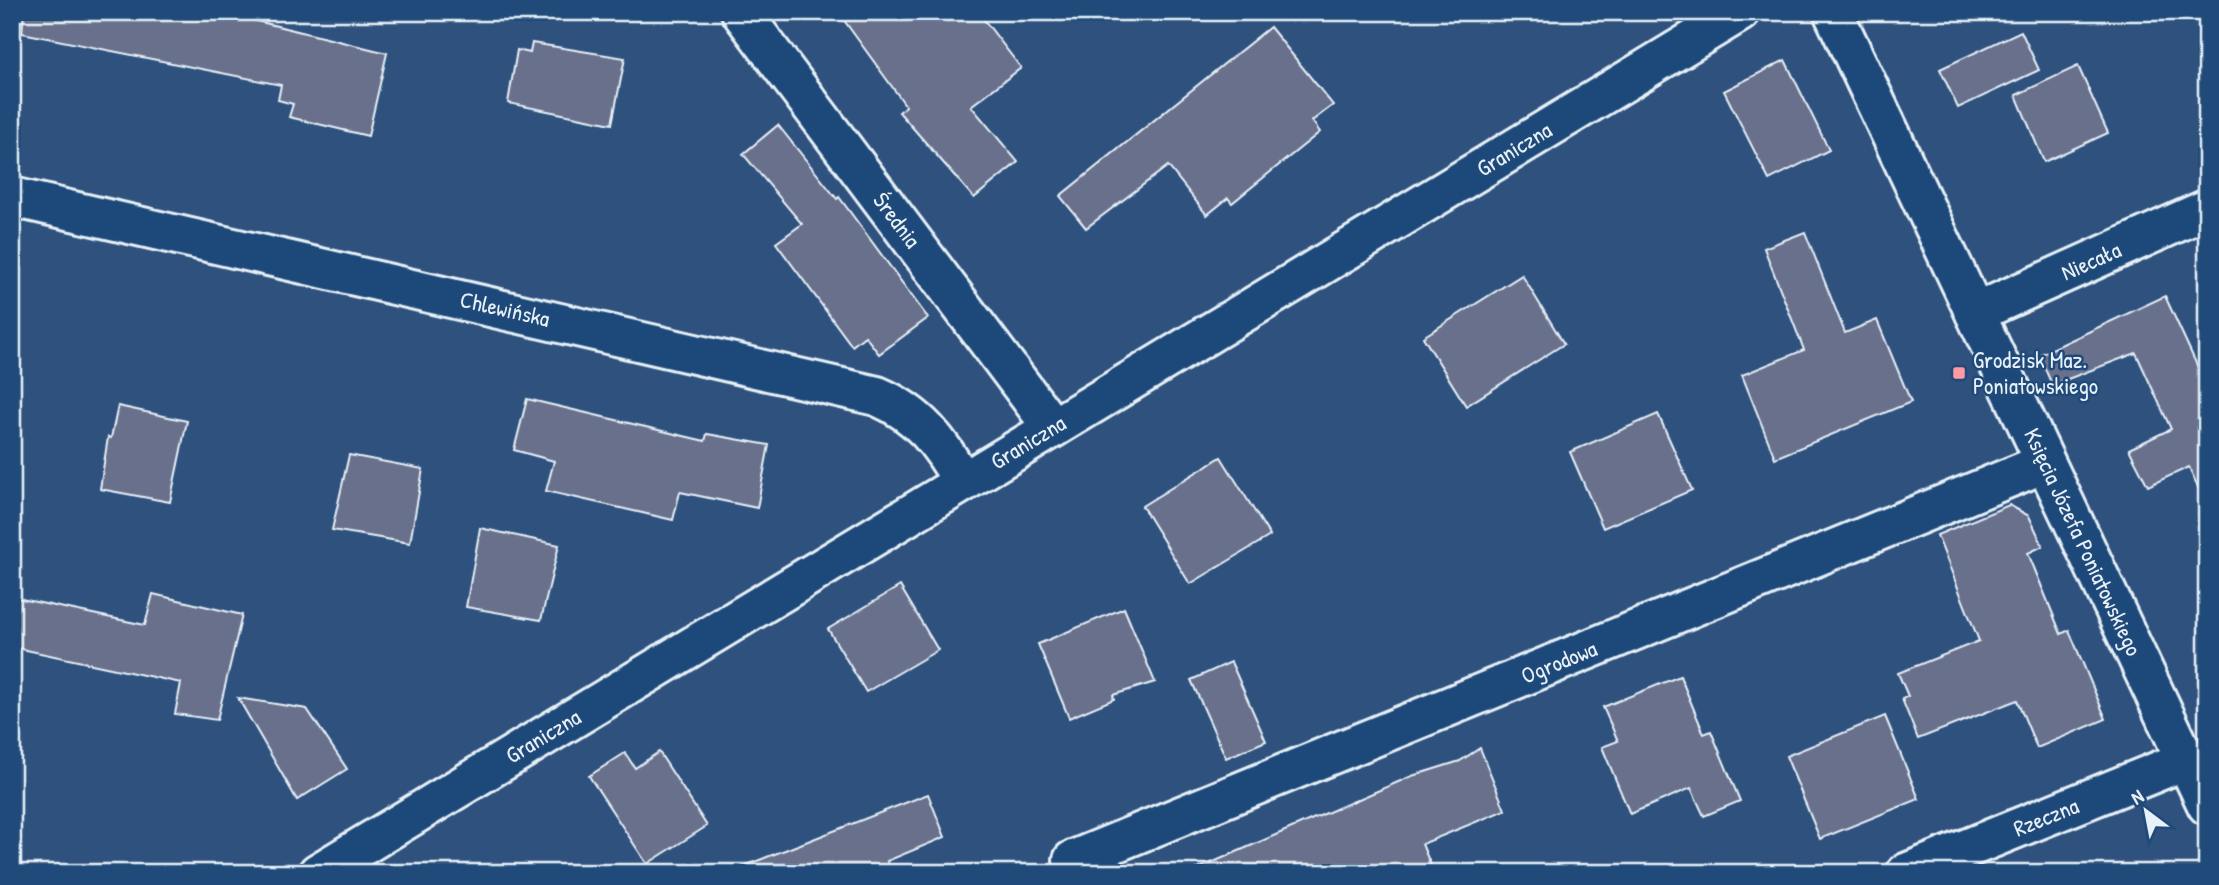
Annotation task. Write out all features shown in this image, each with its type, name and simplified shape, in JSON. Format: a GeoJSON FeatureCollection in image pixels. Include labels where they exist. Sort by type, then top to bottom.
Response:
{"type":"FeatureCollection","features":[{"type":"Feature","properties":{"kind":"street","name":"Średnia"},"geometry":{"type":"LineString","coordinates":[[741,12],[1053,428]]}},
{"type":"Feature","properties":{"kind":"street","name":"Graniczna"},"geometry":{"type":"LineString","coordinates":[[317,873],[1740,12]]}},
{"type":"Feature","properties":{"kind":"street","name":"Księcia Józefa Poniatowskiego"},"geometry":{"type":"LineString","coordinates":[[1833,12],[2207,805]]}},
{"type":"Feature","properties":{"kind":"street","name":"Chlewińska"},"geometry":{"type":"LineString","coordinates":[[12,197],[877,396],[915,416],[927,428],[942,446],[962,481]]}},
{"type":"Feature","properties":{"kind":"street","name":"Niecała"},"geometry":{"type":"LineString","coordinates":[[1975,313],[2207,209]]}},
{"type":"Feature","properties":{"kind":"street","name":"Ogrodowa"},"geometry":{"type":"LineString","coordinates":[[1073,860],[2045,463]]}},
{"type":"Feature","properties":{"kind":"street","name":"Rzeczna"},"geometry":{"type":"LineString","coordinates":[[1906,873],[2186,760]]}},
{"type":"Feature","properties":{"kind":"building"},"geometry":{"type":"Polygon","coordinates":[[[24,12],[220,12],[387,53],[368,136],[289,117],[293,104],[278,100],[281,85],[22,33],[24,12]]]}},
{"type":"Feature","properties":{"kind":"building"},"geometry":{"type":"Polygon","coordinates":[[[838,12],[978,12],[1021,68],[971,106],[1018,162],[974,198],[899,112],[906,106],[838,12]]]}},
{"type":"Feature","properties":{"kind":"building"},"geometry":{"type":"Polygon","coordinates":[[[1270,27],[1333,105],[1312,121],[1320,132],[1232,203],[1228,198],[1207,215],[1168,166],[1086,228],[1060,196],[1270,27]]]}},
{"type":"Feature","properties":{"kind":"building"},"geometry":{"type":"Polygon","coordinates":[[[2021,31],[2039,70],[1958,108],[1940,69],[2021,31]]]}},
{"type":"Feature","properties":{"kind":"building"},"geometry":{"type":"Polygon","coordinates":[[[532,43],[625,58],[612,124],[508,103],[517,50],[530,53],[532,43]]]}},
{"type":"Feature","properties":{"kind":"building"},"geometry":{"type":"Polygon","coordinates":[[[1785,60],[1829,150],[1769,180],[1724,91],[1785,60]]]}},
{"type":"Feature","properties":{"kind":"building"},"geometry":{"type":"Polygon","coordinates":[[[2078,66],[2108,133],[2044,162],[2016,95],[2078,66]]]}},
{"type":"Feature","properties":{"kind":"building"},"geometry":{"type":"Polygon","coordinates":[[[778,125],[837,199],[839,197],[928,318],[879,354],[865,336],[852,346],[776,243],[802,224],[743,154],[778,125]]]}},
{"type":"Feature","properties":{"kind":"building"},"geometry":{"type":"Polygon","coordinates":[[[1805,232],[1845,333],[1877,320],[1911,402],[1775,458],[1742,375],[1804,350],[1764,248],[1805,232]]]}},
{"type":"Feature","properties":{"kind":"building"},"geometry":{"type":"Polygon","coordinates":[[[1522,275],[1564,344],[1466,406],[1423,337],[1522,275]]]}},
{"type":"Feature","properties":{"kind":"building"},"geometry":{"type":"Polygon","coordinates":[[[2165,296],[2207,387],[2207,507],[2189,467],[2148,486],[2129,449],[2171,429],[2136,353],[2052,385],[2039,355],[2165,296]]]}},
{"type":"Feature","properties":{"kind":"building"},"geometry":{"type":"Polygon","coordinates":[[[527,399],[705,441],[707,434],[769,445],[757,508],[680,492],[673,520],[546,491],[554,461],[514,450],[527,399]]]}},
{"type":"Feature","properties":{"kind":"building"},"geometry":{"type":"Polygon","coordinates":[[[118,406],[187,421],[170,502],[100,489],[108,437],[111,438],[118,406]]]}},
{"type":"Feature","properties":{"kind":"building"},"geometry":{"type":"Polygon","coordinates":[[[1658,414],[1692,490],[1603,528],[1570,452],[1658,414]]]}},
{"type":"Feature","properties":{"kind":"building"},"geometry":{"type":"Polygon","coordinates":[[[349,455],[423,469],[410,543],[332,530],[349,455]]]}},
{"type":"Feature","properties":{"kind":"building"},"geometry":{"type":"Polygon","coordinates":[[[1221,457],[1270,536],[1190,584],[1142,506],[1221,457]]]}},
{"type":"Feature","properties":{"kind":"building"},"geometry":{"type":"Polygon","coordinates":[[[2009,505],[2029,516],[2043,546],[2028,553],[2061,634],[2069,630],[2106,719],[2037,748],[2017,700],[1918,739],[1902,699],[1908,696],[1898,673],[1979,641],[1937,535],[2009,505]]]}},
{"type":"Feature","properties":{"kind":"building"},"geometry":{"type":"Polygon","coordinates":[[[480,528],[559,545],[541,620],[466,607],[480,528]]]}},
{"type":"Feature","properties":{"kind":"building"},"geometry":{"type":"Polygon","coordinates":[[[900,586],[938,650],[866,692],[828,629],[900,586]]]}},
{"type":"Feature","properties":{"kind":"building"},"geometry":{"type":"Polygon","coordinates":[[[153,594],[242,615],[217,720],[175,714],[181,683],[12,647],[12,597],[145,625],[153,594]]]}},
{"type":"Feature","properties":{"kind":"building"},"geometry":{"type":"Polygon","coordinates":[[[1124,608],[1155,682],[1113,695],[1114,699],[1069,718],[1038,644],[1124,608]]]}},
{"type":"Feature","properties":{"kind":"building"},"geometry":{"type":"Polygon","coordinates":[[[1231,662],[1266,741],[1226,758],[1191,680],[1231,662]]]}},
{"type":"Feature","properties":{"kind":"building"},"geometry":{"type":"Polygon","coordinates":[[[1680,676],[1704,734],[1711,731],[1740,801],[1704,816],[1691,788],[1630,814],[1602,747],[1618,741],[1603,707],[1680,676]]]}},
{"type":"Feature","properties":{"kind":"building"},"geometry":{"type":"Polygon","coordinates":[[[238,698],[307,709],[347,769],[297,800],[238,698]]]}},
{"type":"Feature","properties":{"kind":"building"},"geometry":{"type":"Polygon","coordinates":[[[1885,716],[1919,799],[1820,839],[1786,756],[1885,716]]]}},
{"type":"Feature","properties":{"kind":"building"},"geometry":{"type":"Polygon","coordinates":[[[1480,748],[1505,810],[1422,844],[1434,873],[1188,873],[1412,776],[1460,761],[1480,748]]]}},
{"type":"Feature","properties":{"kind":"building"},"geometry":{"type":"Polygon","coordinates":[[[659,752],[707,826],[647,864],[589,776],[625,753],[635,768],[659,752]]]}},
{"type":"Feature","properties":{"kind":"building"},"geometry":{"type":"Polygon","coordinates":[[[928,794],[945,837],[887,861],[892,873],[734,873],[734,870],[928,794]]]}},
{"type":"Feature","properties":{"kind":"place","name":"Grodzisk Maz. Poniatowskiego"},"geometry":{"type":"Point","coordinates":[1959,373]}}]}
